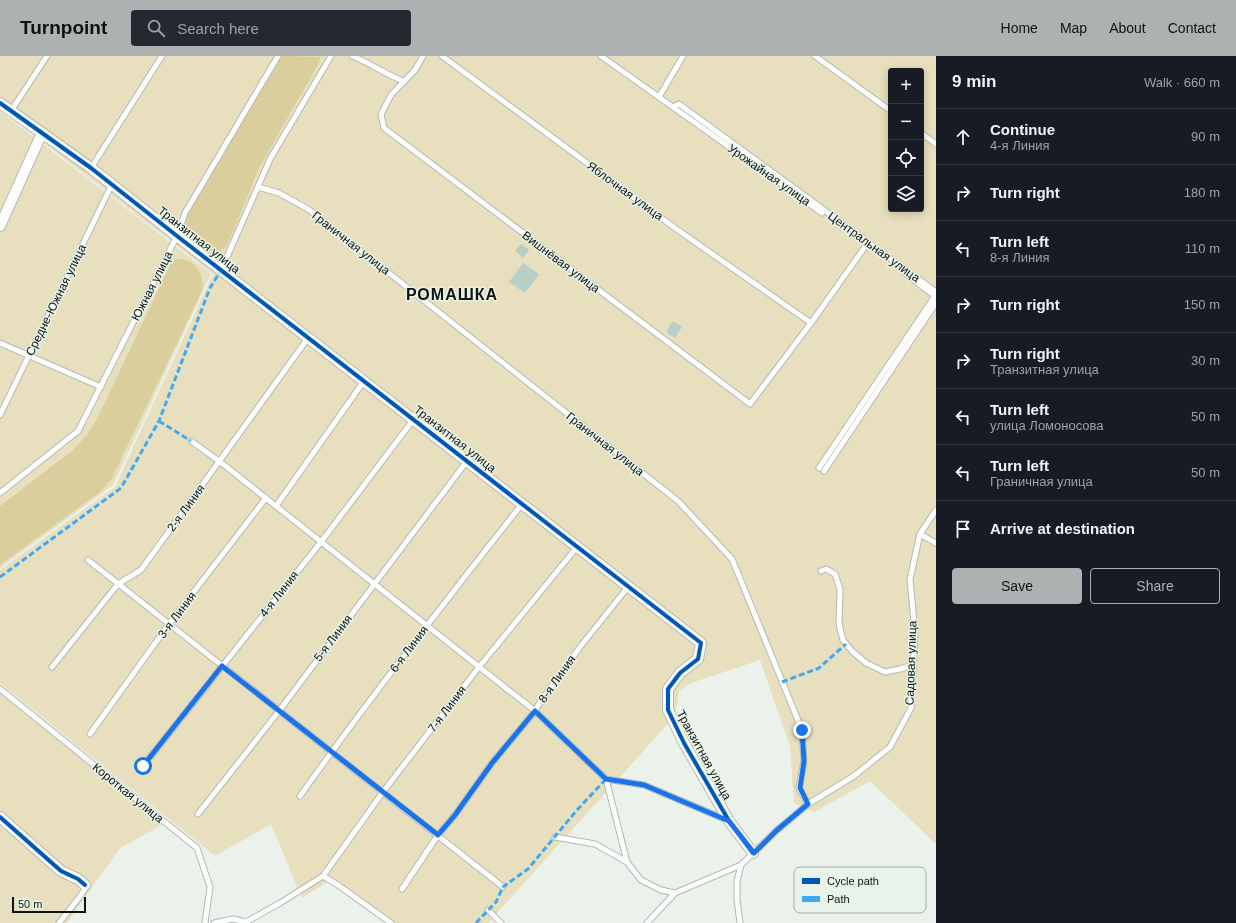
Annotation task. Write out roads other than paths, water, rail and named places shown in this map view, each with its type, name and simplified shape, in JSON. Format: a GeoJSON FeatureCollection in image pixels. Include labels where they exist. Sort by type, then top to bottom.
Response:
{"type":"FeatureCollection","features":[{"type":"Feature","properties":{"kind":"street","name":"Транзитная улица"},"geometry":{"type":"LineString","coordinates":[[0,103],[112,184],[700,643],[698,659],[680,673],[668,689],[668,710],[684,743],[729,821],[754,853]]}},
{"type":"Feature","properties":{"kind":"street"},"geometry":{"type":"LineString","coordinates":[[0,226],[42,133]]}},
{"type":"Feature","properties":{"kind":"street"},"geometry":{"type":"LineString","coordinates":[[0,818],[61,871],[78,879],[85,885]]}},
{"type":"Feature","properties":{"kind":"lane"},"geometry":{"type":"LineString","coordinates":[[11,111],[47,56]]}},
{"type":"Feature","properties":{"kind":"lane"},"geometry":{"type":"LineString","coordinates":[[91,168],[162,56]]}},
{"type":"Feature","properties":{"kind":"lane","name":"Южная улица"},"geometry":{"type":"LineString","coordinates":[[0,493],[78,431],[177,236],[185,213],[278,56]]}},
{"type":"Feature","properties":{"kind":"lane"},"geometry":{"type":"LineString","coordinates":[[223,266],[270,159],[331,56]]}},
{"type":"Feature","properties":{"kind":"lane"},"geometry":{"type":"LineString","coordinates":[[352,56],[403,81],[414,70],[423,56]]}},
{"type":"Feature","properties":{"kind":"lane","name":"Яблочная улица"},"geometry":{"type":"LineString","coordinates":[[442,56],[675,228],[811,323]]}},
{"type":"Feature","properties":{"kind":"lane","name":"Урожайная улица"},"geometry":{"type":"LineString","coordinates":[[601,56],[867,244],[936,296]]}},
{"type":"Feature","properties":{"kind":"lane"},"geometry":{"type":"LineString","coordinates":[[659,97],[683,56]]}},
{"type":"Feature","properties":{"kind":"lane"},"geometry":{"type":"LineString","coordinates":[[815,56],[888,109]]}},
{"type":"Feature","properties":{"kind":"lane","name":"Вишнёвая улица"},"geometry":{"type":"LineString","coordinates":[[403,81],[391,95],[381,114],[384,128],[750,404],[811,323]]}},
{"type":"Feature","properties":{"kind":"lane","name":"Центральная улица"},"geometry":{"type":"LineString","coordinates":[[673,107],[679,104],[935,291],[936,296]]}},
{"type":"Feature","properties":{"kind":"lane"},"geometry":{"type":"LineString","coordinates":[[924,135],[936,144]]}},
{"type":"Feature","properties":{"kind":"lane","name":"Средне-Южная улица"},"geometry":{"type":"LineString","coordinates":[[0,415],[112,184]]}},
{"type":"Feature","properties":{"kind":"lane","name":"Граничная улица"},"geometry":{"type":"LineString","coordinates":[[258,186],[279,193],[308,209],[678,501],[732,559],[802,730],[804,761],[800,788],[808,804]]}},
{"type":"Feature","properties":{"kind":"lane"},"geometry":{"type":"LineString","coordinates":[[811,323],[867,244]]}},
{"type":"Feature","properties":{"kind":"lane"},"geometry":{"type":"LineString","coordinates":[[936,296],[821,469],[936,303]]}},
{"type":"Feature","properties":{"kind":"lane","name":"2-я Линия"},"geometry":{"type":"LineString","coordinates":[[52,667],[118,584],[141,570],[308,338]]}},
{"type":"Feature","properties":{"kind":"lane"},"geometry":{"type":"LineString","coordinates":[[0,343],[100,387]]}},
{"type":"Feature","properties":{"kind":"lane"},"geometry":{"type":"LineString","coordinates":[[276,506],[364,381]]}},
{"type":"Feature","properties":{"kind":"lane","name":"4-я Линия"},"geometry":{"type":"LineString","coordinates":[[143,766],[321,542],[413,420]]}},
{"type":"Feature","properties":{"kind":"lane"},"geometry":{"type":"LineString","coordinates":[[190,441],[219,461],[535,711],[606,779],[626,862]]}},
{"type":"Feature","properties":{"kind":"lane","name":"5-я Линия"},"geometry":{"type":"LineString","coordinates":[[198,814],[279,710],[467,461]]}},
{"type":"Feature","properties":{"kind":"lane","name":"3-я Линия"},"geometry":{"type":"LineString","coordinates":[[90,734],[169,624],[266,498]]}},
{"type":"Feature","properties":{"kind":"lane","name":"6-я Линия"},"geometry":{"type":"LineString","coordinates":[[300,796],[331,751],[522,504]]}},
{"type":"Feature","properties":{"kind":"lane","name":"Садовая улица"},"geometry":{"type":"LineString","coordinates":[[742,865],[776,831],[808,804],[854,776],[890,747],[911,708],[915,633],[910,580],[920,534],[936,510]]}},
{"type":"Feature","properties":{"kind":"lane"},"geometry":{"type":"LineString","coordinates":[[920,534],[936,543]]}},
{"type":"Feature","properties":{"kind":"lane","name":"7-я Линия"},"geometry":{"type":"LineString","coordinates":[[323,876],[383,792],[479,666],[577,547]]}},
{"type":"Feature","properties":{"kind":"lane"},"geometry":{"type":"LineString","coordinates":[[88,560],[503,887]]}},
{"type":"Feature","properties":{"kind":"lane"},"geometry":{"type":"LineString","coordinates":[[821,571],[826,569],[835,574],[840,589],[839,624],[843,640],[852,651],[866,663],[886,672],[913,665]]}},
{"type":"Feature","properties":{"kind":"lane","name":"8-я Линия"},"geometry":{"type":"LineString","coordinates":[[402,889],[438,835],[455,815],[492,763],[535,711],[580,647],[628,587]]}},
{"type":"Feature","properties":{"kind":"lane","name":"Короткая улица"},"geometry":{"type":"LineString","coordinates":[[0,689],[197,848],[210,887],[205,923]]}},
{"type":"Feature","properties":{"kind":"lane"},"geometry":{"type":"LineString","coordinates":[[606,779],[644,785],[729,821]]}},
{"type":"Feature","properties":{"kind":"lane"},"geometry":{"type":"LineString","coordinates":[[555,837],[596,844],[626,862],[641,880],[661,890],[675,893]]}},
{"type":"Feature","properties":{"kind":"lane"},"geometry":{"type":"LineString","coordinates":[[648,923],[675,893],[742,865]]}},
{"type":"Feature","properties":{"kind":"lane"},"geometry":{"type":"LineString","coordinates":[[740,923],[737,899],[738,881],[742,865]]}},
{"type":"Feature","properties":{"kind":"lane"},"geometry":{"type":"LineString","coordinates":[[214,923],[233,919],[247,922],[323,876],[391,923]]}},
{"type":"Feature","properties":{"kind":"lane"},"geometry":{"type":"LineString","coordinates":[[59,923],[84,890],[85,885]]}},
{"type":"Feature","properties":{"kind":"lane"},"geometry":{"type":"LineString","coordinates":[[488,910],[501,923]]}},
{"type":"Feature","properties":{"kind":"district","name":"РОМАШКА"},"geometry":{"type":"Point","coordinates":[452,294]}}]}
